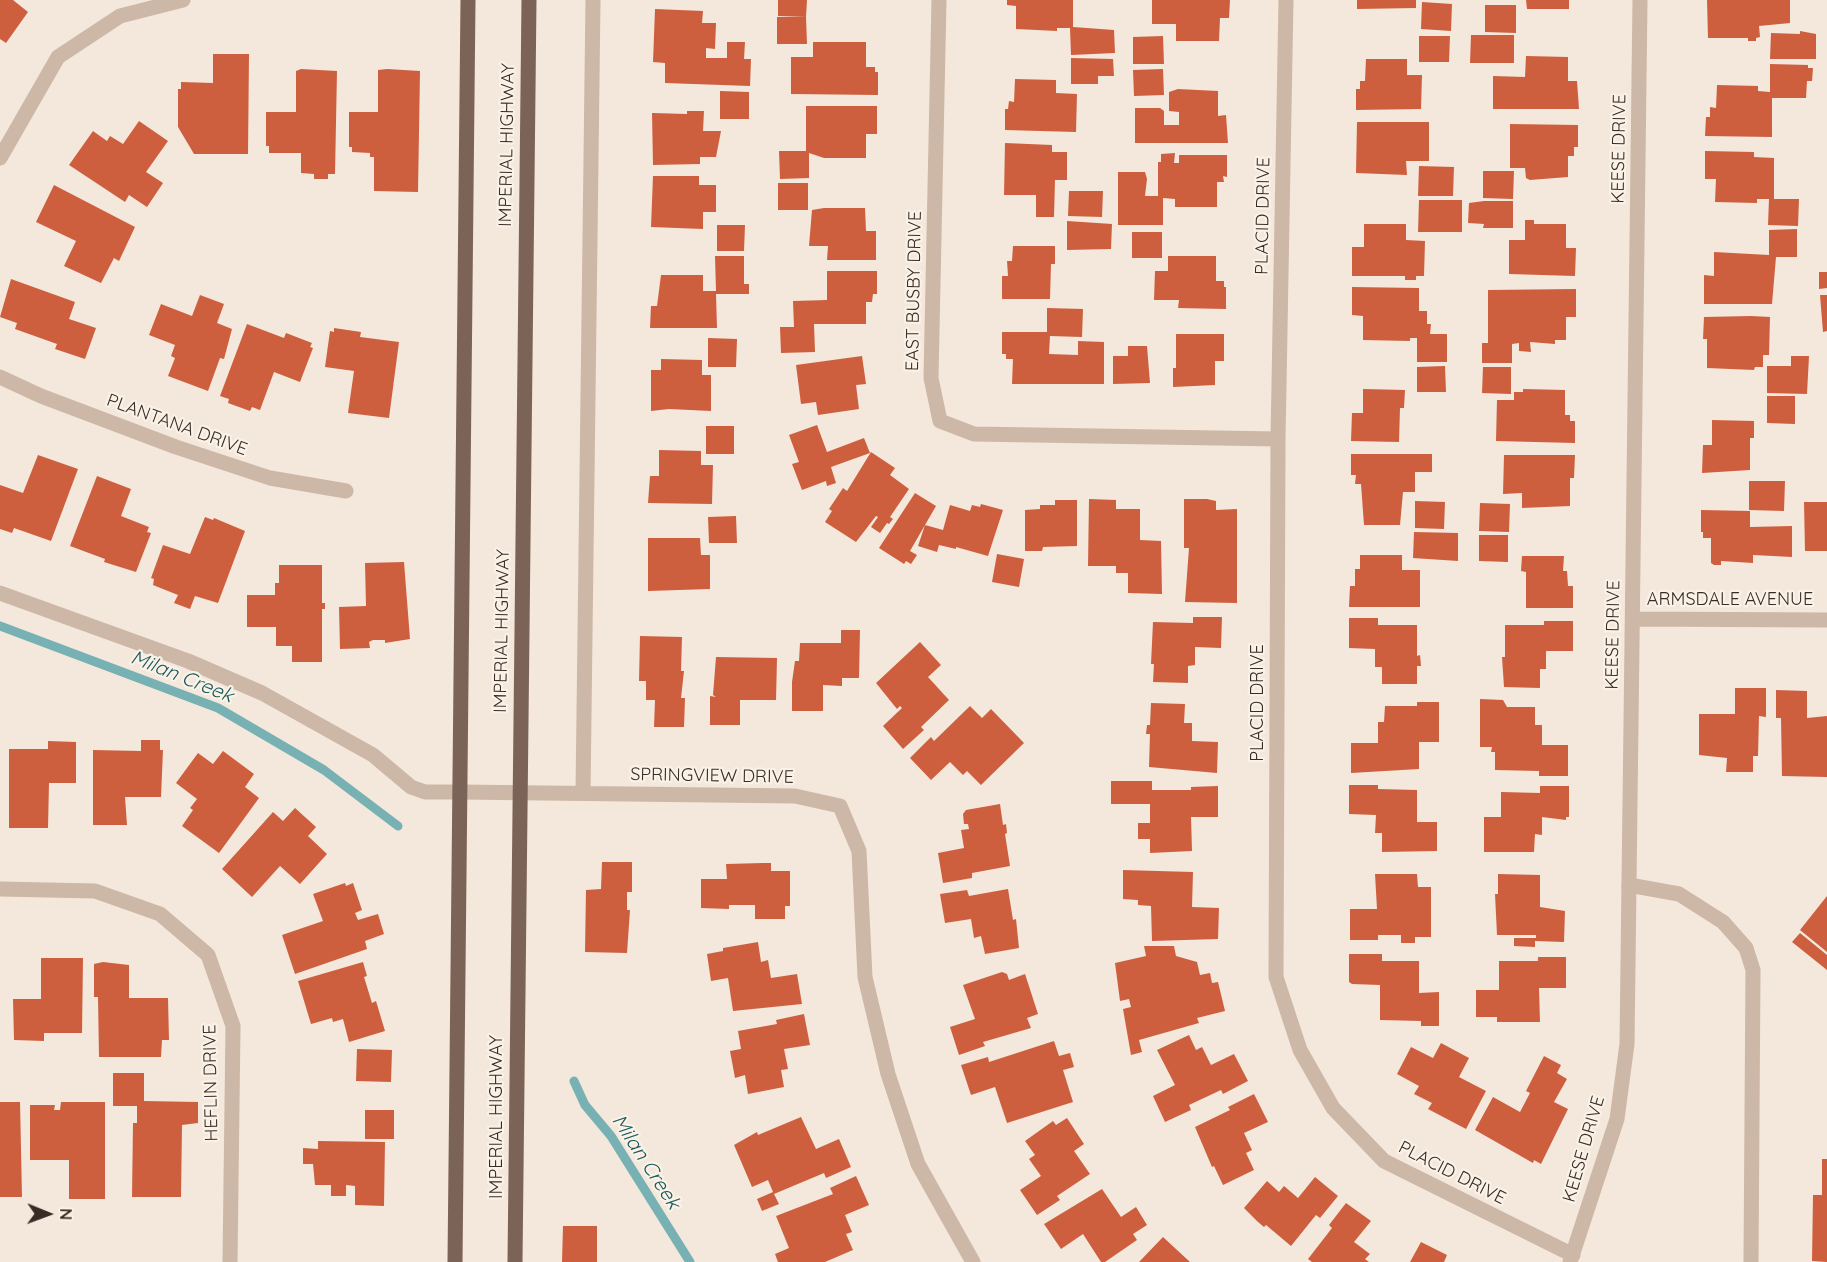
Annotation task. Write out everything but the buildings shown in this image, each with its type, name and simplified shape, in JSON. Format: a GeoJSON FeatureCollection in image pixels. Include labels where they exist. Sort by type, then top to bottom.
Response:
{"type":"FeatureCollection","features":[{"type":"Feature","properties":{"kind":"main road"},"geometry":{"type":"LineString","coordinates":[[455,1262],[468,0]]}},
{"type":"Feature","properties":{"kind":"main road","name":"IMPERIAL HIGHWAY"},"geometry":{"type":"LineString","coordinates":[[515,1262],[529,0]]}},
{"type":"Feature","properties":{"kind":"street"},"geometry":{"type":"LineString","coordinates":[[0,158],[58,57],[120,16],[183,0]]}},
{"type":"Feature","properties":{"kind":"street"},"geometry":{"type":"LineString","coordinates":[[583,793],[593,0]]}},
{"type":"Feature","properties":{"kind":"street","name":"EAST BUSBY DRIVE"},"geometry":{"type":"LineString","coordinates":[[939,0],[931,378],[940,421],[974,434],[1278,439]]}},
{"type":"Feature","properties":{"kind":"street","name":"PLACID DRIVE"},"geometry":{"type":"LineString","coordinates":[[1286,0],[1278,439],[1276,977],[1300,1050],[1333,1108],[1384,1161],[1571,1258]]}},
{"type":"Feature","properties":{"kind":"street","name":"KEESE DRIVE"},"geometry":{"type":"LineString","coordinates":[[1571,1258],[1617,1119],[1627,1044],[1640,0]]}},
{"type":"Feature","properties":{"kind":"street","name":"PLANTANA DRIVE"},"geometry":{"type":"LineString","coordinates":[[0,377],[41,396],[197,454],[270,478],[346,490]]}},
{"type":"Feature","properties":{"kind":"street","name":"SPRINGVIEW DRIVE"},"geometry":{"type":"LineString","coordinates":[[0,593],[188,661],[262,693],[373,755],[411,787],[425,792],[795,796],[840,806],[859,851],[865,977],[888,1074],[918,1164],[973,1262]]}},
{"type":"Feature","properties":{"kind":"street","name":"ARMSDALE AVENUE"},"geometry":{"type":"LineString","coordinates":[[1633,619],[1827,621]]}},
{"type":"Feature","properties":{"kind":"street"},"geometry":{"type":"LineString","coordinates":[[1629,885],[1679,894],[1723,922],[1746,948],[1753,970],[1751,1262]]}},
{"type":"Feature","properties":{"kind":"street","name":"HEFLIN DRIVE"},"geometry":{"type":"LineString","coordinates":[[0,889],[95,891],[160,914],[208,955],[233,1026],[230,1262]]}},
{"type":"Feature","properties":{"kind":"waterway","name":"Milan Creek"},"geometry":{"type":"LineString","coordinates":[[0,626],[218,708],[324,770],[398,826]]}},
{"type":"Feature","properties":{"kind":"waterway","name":"Milan Creek"},"geometry":{"type":"LineString","coordinates":[[574,1081],[585,1105],[611,1136],[690,1262]]}}]}
